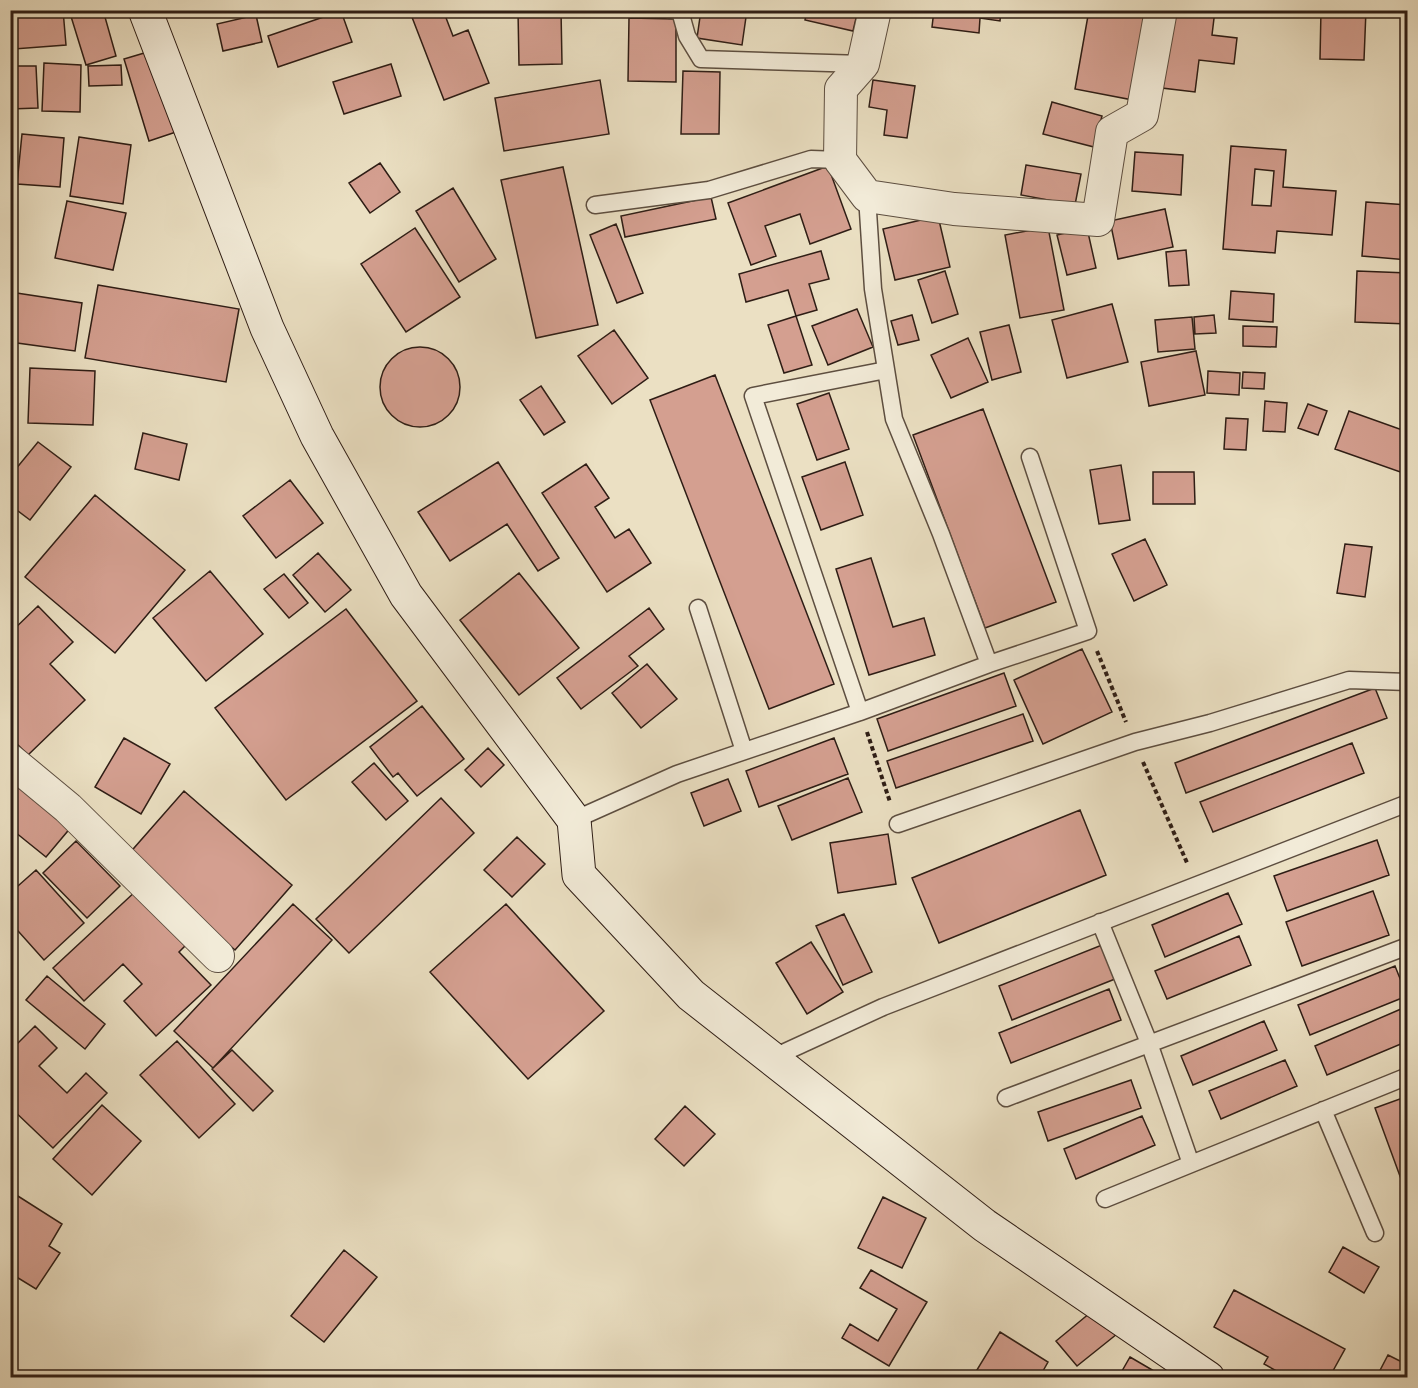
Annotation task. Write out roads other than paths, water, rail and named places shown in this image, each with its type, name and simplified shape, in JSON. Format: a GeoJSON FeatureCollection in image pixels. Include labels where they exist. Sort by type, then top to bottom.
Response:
{"type":"FeatureCollection","features":[{"type":"Feature","properties":{"kind":"street"},"geometry":{"type":"LineString","coordinates":[[145,10],[267,328],[317,436],[406,595],[574,820],[579,875],[691,995],[984,1225],[1208,1377]]}},
{"type":"Feature","properties":{"kind":"street"},"geometry":{"type":"LineString","coordinates":[[875,10],[863,64],[841,89],[840,160],[867,196],[954,209],[1098,220],[1112,132],[1142,115],[1161,10]]}},
{"type":"Feature","properties":{"kind":"street"},"geometry":{"type":"LineString","coordinates":[[10,760],[68,808],[218,956]]}},
{"type":"Feature","properties":{"kind":"lane"},"geometry":{"type":"LineString","coordinates":[[670,10],[680,11],[687,36],[701,59],[863,64]]}},
{"type":"Feature","properties":{"kind":"lane"},"geometry":{"type":"LineString","coordinates":[[595,205],[709,190],[811,159],[840,160]]}},
{"type":"Feature","properties":{"kind":"lane"},"geometry":{"type":"LineString","coordinates":[[867,196],[873,289],[894,419],[989,664]]}},
{"type":"Feature","properties":{"kind":"lane"},"geometry":{"type":"LineString","coordinates":[[860,712],[753,396],[886,370]]}},
{"type":"Feature","properties":{"kind":"lane"},"geometry":{"type":"LineString","coordinates":[[574,820],[677,774],[1088,631],[1030,457]]}},
{"type":"Feature","properties":{"kind":"lane"},"geometry":{"type":"LineString","coordinates":[[698,608],[744,751]]}},
{"type":"Feature","properties":{"kind":"lane"},"geometry":{"type":"LineString","coordinates":[[898,824],[1135,742],[1210,723],[1349,680],[1407,682]]}},
{"type":"Feature","properties":{"kind":"lane"},"geometry":{"type":"LineString","coordinates":[[772,1058],[883,1007],[1407,803]]}},
{"type":"Feature","properties":{"kind":"lane"},"geometry":{"type":"LineString","coordinates":[[1100,922],[1149,1042],[1191,1164]]}},
{"type":"Feature","properties":{"kind":"lane"},"geometry":{"type":"LineString","coordinates":[[1006,1098],[1407,946]]}},
{"type":"Feature","properties":{"kind":"lane"},"geometry":{"type":"LineString","coordinates":[[1105,1199],[1407,1076]]}},
{"type":"Feature","properties":{"kind":"lane"},"geometry":{"type":"LineString","coordinates":[[1323,1110],[1376,1233]]}}]}
